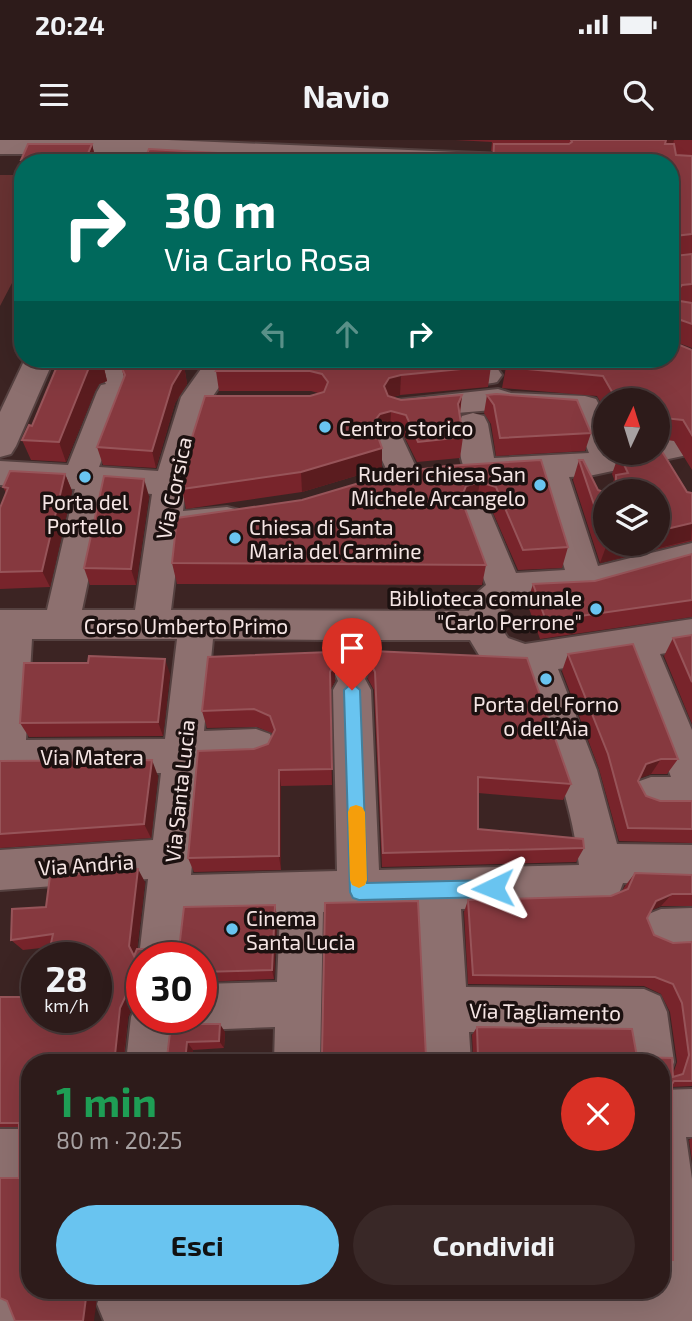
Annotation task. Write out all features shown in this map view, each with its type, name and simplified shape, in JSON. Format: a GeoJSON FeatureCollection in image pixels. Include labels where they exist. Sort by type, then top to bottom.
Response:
{"type":"FeatureCollection","features":[{"type":"Feature","properties":{"kind":"street"},"geometry":{"type":"LineString","coordinates":[[0,147],[122,149],[206,154]]}},
{"type":"Feature","properties":{"kind":"street"},"geometry":{"type":"LineString","coordinates":[[313,154],[379,147],[516,151]]}},
{"type":"Feature","properties":{"kind":"street"},"geometry":{"type":"LineString","coordinates":[[0,446],[35,368]]}},
{"type":"Feature","properties":{"kind":"street","name":"Via Corsica"},"geometry":{"type":"LineString","coordinates":[[151,626],[170,483],[151,387],[207,368]]}},
{"type":"Feature","properties":{"kind":"street"},"geometry":{"type":"LineString","coordinates":[[398,374],[423,368]]}},
{"type":"Feature","properties":{"kind":"street"},"geometry":{"type":"LineString","coordinates":[[453,368],[501,382]]}},
{"type":"Feature","properties":{"kind":"street"},"geometry":{"type":"LineString","coordinates":[[400,408],[501,382]]}},
{"type":"Feature","properties":{"kind":"street"},"geometry":{"type":"LineString","coordinates":[[501,382],[505,403],[585,407],[599,471]]}},
{"type":"Feature","properties":{"kind":"street"},"geometry":{"type":"LineString","coordinates":[[61,625],[86,478],[151,387]]}},
{"type":"Feature","properties":{"kind":"street"},"geometry":{"type":"LineString","coordinates":[[440,485],[473,424]]}},
{"type":"Feature","properties":{"kind":"street"},"geometry":{"type":"LineString","coordinates":[[670,448],[692,443]]}},
{"type":"Feature","properties":{"kind":"street"},"geometry":{"type":"LineString","coordinates":[[391,445],[440,485],[505,589]]}},
{"type":"Feature","properties":{"kind":"street"},"geometry":{"type":"LineString","coordinates":[[440,485],[551,467],[599,471],[613,466]]}},
{"type":"Feature","properties":{"kind":"street"},"geometry":{"type":"LineString","coordinates":[[667,466],[680,481]]}},
{"type":"Feature","properties":{"kind":"street"},"geometry":{"type":"LineString","coordinates":[[551,467],[558,499],[587,583]]}},
{"type":"Feature","properties":{"kind":"street"},"geometry":{"type":"LineString","coordinates":[[0,473],[170,483]]}},
{"type":"Feature","properties":{"kind":"street"},"geometry":{"type":"LineString","coordinates":[[163,526],[253,515]]}},
{"type":"Feature","properties":{"kind":"street"},"geometry":{"type":"LineString","coordinates":[[692,556],[587,583],[505,589],[491,601],[480,626],[495,649],[531,659],[692,634]]}},
{"type":"Feature","properties":{"kind":"street"},"geometry":{"type":"LineString","coordinates":[[3,756],[7,624]]}},
{"type":"Feature","properties":{"kind":"street","name":"Corso Umberto Primo"},"geometry":{"type":"LineString","coordinates":[[7,624],[480,626]]}},
{"type":"Feature","properties":{"kind":"street","name":"Via Santa Lucia"},"geometry":{"type":"LineString","coordinates":[[163,942],[196,625]]}},
{"type":"Feature","properties":{"kind":"street"},"geometry":{"type":"LineString","coordinates":[[351,626],[359,892]]}},
{"type":"Feature","properties":{"kind":"street"},"geometry":{"type":"LineString","coordinates":[[638,644],[691,778],[651,795]]}},
{"type":"Feature","properties":{"kind":"street"},"geometry":{"type":"LineString","coordinates":[[531,659],[576,759],[601,874]]}},
{"type":"Feature","properties":{"kind":"street","name":"Via Matera"},"geometry":{"type":"LineString","coordinates":[[3,756],[184,752],[256,746]]}},
{"type":"Feature","properties":{"kind":"street","name":"Via Andria"},"geometry":{"type":"LineString","coordinates":[[0,870],[170,877],[302,892],[359,892],[439,890],[692,865]]}},
{"type":"Feature","properties":{"kind":"street"},"geometry":{"type":"LineString","coordinates":[[439,890],[448,1054]]}},
{"type":"Feature","properties":{"kind":"street"},"geometry":{"type":"LineString","coordinates":[[297,1054],[302,892]]}},
{"type":"Feature","properties":{"kind":"street"},"geometry":{"type":"LineString","coordinates":[[217,1007],[299,1004]]}},
{"type":"Feature","properties":{"kind":"street","name":"Via Tagliamento"},"geometry":{"type":"LineString","coordinates":[[447,1009],[644,1012],[650,1054]]}},
{"type":"Feature","properties":{"kind":"street"},"geometry":{"type":"LineString","coordinates":[[150,1054],[152,1033]]}},
{"type":"Feature","properties":{"kind":"street"},"geometry":{"type":"LineString","coordinates":[[670,1114],[692,1113]]}},
{"type":"Feature","properties":{"kind":"street"},"geometry":{"type":"LineString","coordinates":[[0,1154],[21,1154]]}},
{"type":"Feature","properties":{"kind":"street"},"geometry":{"type":"LineString","coordinates":[[454,1299],[686,1302],[670,1193]]}},
{"type":"Feature","properties":{"kind":"street"},"geometry":{"type":"LineString","coordinates":[[123,1305],[200,1299]]}},
{"type":"Feature","properties":{"kind":"shaded area"},"geometry":{"type":"Polygon","coordinates":[[[0,175],[14,175],[14,279],[0,306],[0,175]]]}},
{"type":"Feature","properties":{"kind":"building"},"geometry":{"type":"Polygon","coordinates":[[[571,140],[666,140],[665,144],[674,144],[676,154],[493,154],[494,144],[572,142],[571,140]]]}},
{"type":"Feature","properties":{"kind":"building"},"geometry":{"type":"Polygon","coordinates":[[[28,144],[92,144],[88,154],[24,154],[28,144]]]}},
{"type":"Feature","properties":{"kind":"building"},"geometry":{"type":"Polygon","coordinates":[[[149,149],[234,154],[147,154],[149,149]]]}},
{"type":"Feature","properties":{"kind":"building"},"geometry":{"type":"Polygon","coordinates":[[[679,155],[692,156],[692,234],[679,236],[679,155]]]}},
{"type":"Feature","properties":{"kind":"building"},"geometry":{"type":"Polygon","coordinates":[[[692,254],[692,284],[682,285],[679,288],[679,256],[692,254]]]}},
{"type":"Feature","properties":{"kind":"building"},"geometry":{"type":"Polygon","coordinates":[[[679,299],[692,303],[692,324],[679,319],[679,299]]]}},
{"type":"Feature","properties":{"kind":"building"},"geometry":{"type":"Polygon","coordinates":[[[679,345],[692,350],[692,435],[683,420],[670,419],[670,388],[610,388],[603,376],[517,368],[679,368],[679,345]]]}},
{"type":"Feature","properties":{"kind":"building"},"geometry":{"type":"Polygon","coordinates":[[[56,368],[89,368],[59,442],[22,440],[29,425],[32,426],[56,368]]]}},
{"type":"Feature","properties":{"kind":"building"},"geometry":{"type":"Polygon","coordinates":[[[122,368],[182,368],[172,385],[152,451],[97,447],[125,375],[122,368]]]}},
{"type":"Feature","properties":{"kind":"building"},"geometry":{"type":"Polygon","coordinates":[[[218,368],[471,368],[401,375],[389,378],[384,386],[388,396],[401,400],[462,395],[458,404],[463,437],[418,442],[406,415],[391,411],[380,414],[373,423],[382,448],[301,472],[182,489],[184,463],[205,396],[310,396],[324,392],[328,382],[322,374],[310,371],[216,371],[218,368]]]}},
{"type":"Feature","properties":{"kind":"building"},"geometry":{"type":"Polygon","coordinates":[[[487,395],[577,400],[591,433],[500,438],[494,405],[487,395]]]}},
{"type":"Feature","properties":{"kind":"building"},"geometry":{"type":"Polygon","coordinates":[[[541,460],[568,547],[523,550],[496,487],[480,482],[466,486],[461,498],[486,565],[172,563],[177,518],[302,500],[393,473],[446,466],[541,460]]]}},
{"type":"Feature","properties":{"kind":"building"},"geometry":{"type":"Polygon","coordinates":[[[579,460],[583,460],[593,480],[593,501],[579,460]]]}},
{"type":"Feature","properties":{"kind":"building"},"geometry":{"type":"Polygon","coordinates":[[[670,464],[687,492],[692,493],[692,523],[670,528],[670,479],[616,479],[616,475],[628,473],[625,466],[670,464]]]}},
{"type":"Feature","properties":{"kind":"building"},"geometry":{"type":"Polygon","coordinates":[[[10,471],[65,474],[42,571],[0,572],[0,508],[8,488],[3,487],[10,471]]]}},
{"type":"Feature","properties":{"kind":"building"},"geometry":{"type":"Polygon","coordinates":[[[104,476],[144,479],[131,569],[84,568],[104,476]]]}},
{"type":"Feature","properties":{"kind":"building"},"geometry":{"type":"Polygon","coordinates":[[[692,554],[692,600],[546,621],[533,584],[595,581],[692,554]]]}},
{"type":"Feature","properties":{"kind":"building"},"geometry":{"type":"Polygon","coordinates":[[[692,635],[692,682],[673,638],[692,635]]]}},
{"type":"Feature","properties":{"kind":"building"},"geometry":{"type":"Polygon","coordinates":[[[633,644],[678,759],[661,759],[646,764],[638,781],[646,796],[660,801],[692,801],[692,829],[628,828],[608,754],[568,654],[633,644]]]}},
{"type":"Feature","properties":{"kind":"building"},"geometry":{"type":"Polygon","coordinates":[[[372,651],[527,658],[571,784],[478,777],[478,829],[583,839],[584,848],[383,853],[375,672],[369,660],[372,651]]]}},
{"type":"Feature","properties":{"kind":"building"},"geometry":{"type":"Polygon","coordinates":[[[330,652],[335,662],[330,672],[332,769],[279,770],[279,856],[188,858],[198,751],[254,749],[268,744],[275,730],[270,716],[254,709],[202,711],[208,657],[330,652]]]}},
{"type":"Feature","properties":{"kind":"building"},"geometry":{"type":"Polygon","coordinates":[[[89,656],[165,659],[158,722],[20,723],[24,663],[88,663],[89,656]]]}},
{"type":"Feature","properties":{"kind":"building"},"geometry":{"type":"Polygon","coordinates":[[[152,760],[144,824],[0,834],[0,761],[152,760]]]}},
{"type":"Feature","properties":{"kind":"building"},"geometry":{"type":"Polygon","coordinates":[[[138,869],[129,942],[126,942],[126,995],[120,1008],[115,1054],[21,1054],[21,1299],[86,1299],[83,1321],[15,1321],[7,1301],[0,1298],[0,1178],[19,1178],[19,1123],[0,1123],[0,997],[21,997],[21,1033],[112,1033],[112,942],[51,942],[53,934],[11,940],[12,909],[46,907],[50,876],[138,869]]]}},
{"type":"Feature","properties":{"kind":"building"},"geometry":{"type":"Polygon","coordinates":[[[635,873],[692,875],[692,894],[672,894],[656,901],[647,918],[654,935],[673,943],[692,942],[692,1081],[674,1081],[672,1084],[673,1260],[670,1260],[670,1058],[673,1077],[683,1074],[689,1055],[682,1003],[673,984],[655,977],[473,975],[468,900],[611,896],[628,889],[635,873]]]}},
{"type":"Feature","properties":{"kind":"building"},"geometry":{"type":"Polygon","coordinates":[[[418,901],[426,1054],[322,1054],[325,903],[418,901]]]}},
{"type":"Feature","properties":{"kind":"building"},"geometry":{"type":"Polygon","coordinates":[[[275,905],[272,970],[217,972],[217,942],[180,942],[184,907],[275,905]]]}},
{"type":"Feature","properties":{"kind":"building"},"geometry":{"type":"Polygon","coordinates":[[[217,1024],[220,1024],[219,1041],[187,1042],[186,1054],[167,1054],[170,1033],[217,1033],[217,1024]]]}},
{"type":"Feature","properties":{"kind":"building"},"geometry":{"type":"Polygon","coordinates":[[[477,1027],[632,1029],[636,1054],[478,1054],[477,1027]]]}},
{"type":"Feature","properties":{"kind":"slow traffic"},"geometry":{"type":"LineString","coordinates":[[356,812],[359,880]]}},
{"type":"Feature","properties":{"kind":"place","name":"Centro storico"},"geometry":{"type":"Point","coordinates":[325,427]}},
{"type":"Feature","properties":{"kind":"place","name":"Porta del Portello"},"geometry":{"type":"Point","coordinates":[85,477]}},
{"type":"Feature","properties":{"kind":"place","name":"Ruderi chiesa San Michele Arcangelo"},"geometry":{"type":"Point","coordinates":[540,485]}},
{"type":"Feature","properties":{"kind":"place","name":"Chiesa di Santa Maria del Carmine"},"geometry":{"type":"Point","coordinates":[235,538]}},
{"type":"Feature","properties":{"kind":"place","name":"Biblioteca comunale \"Carlo Perrone\""},"geometry":{"type":"Point","coordinates":[596,609]}},
{"type":"Feature","properties":{"kind":"place","name":"Porta del Forno o dell’Aia"},"geometry":{"type":"Point","coordinates":[546,679]}},
{"type":"Feature","properties":{"kind":"place","name":"Cinema Santa Lucia"},"geometry":{"type":"Point","coordinates":[232,929]}},
{"type":"Feature","properties":{"kind":"route"},"geometry":{"type":"LineString","coordinates":[[352,690],[359,892],[493,888]]}}]}
